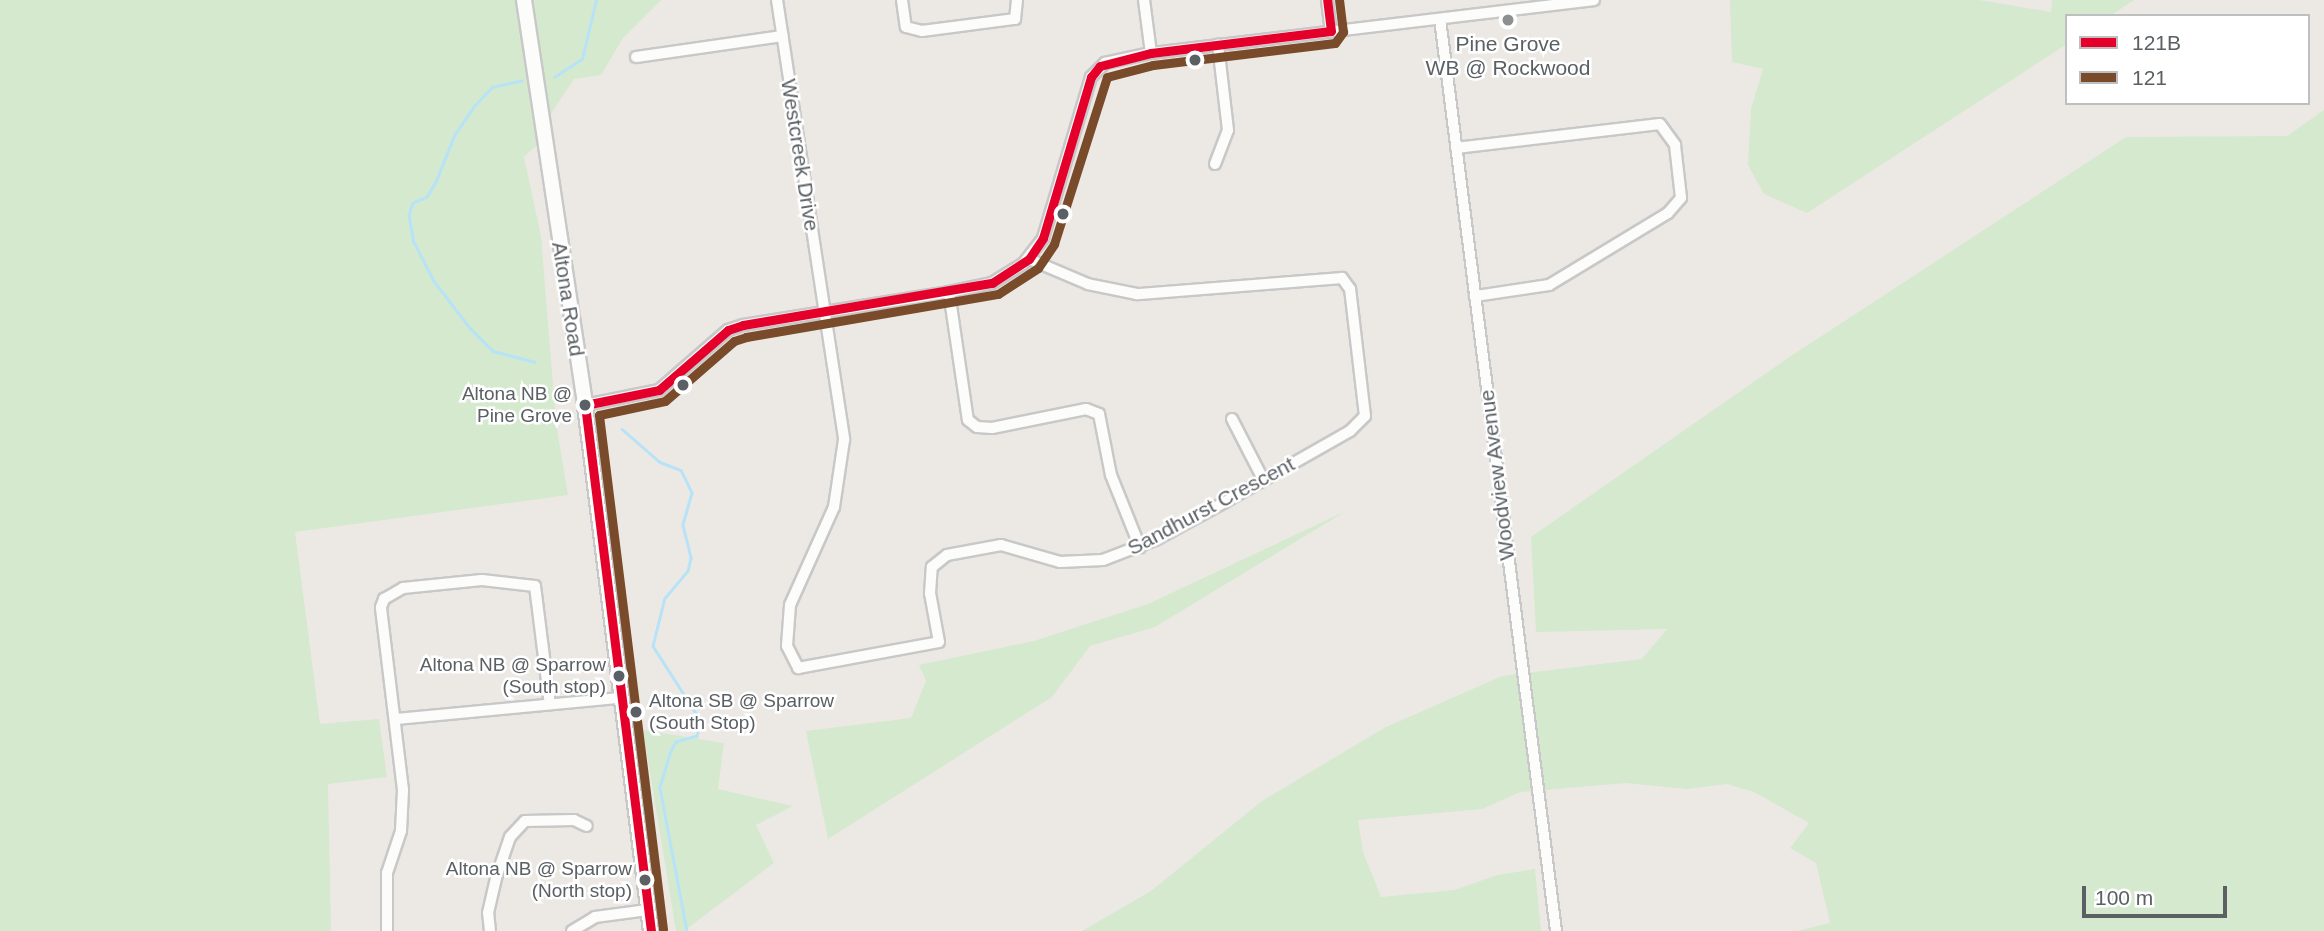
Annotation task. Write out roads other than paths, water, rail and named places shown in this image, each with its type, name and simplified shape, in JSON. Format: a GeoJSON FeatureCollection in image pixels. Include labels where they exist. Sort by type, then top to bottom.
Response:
{"type":"FeatureCollection","features":[{"type":"Feature","properties":{"kind":"main road","name":"Altona Road"},"geometry":{"type":"LineString","coordinates":[[524,0],[585,404],[651,931]]}},
{"type":"Feature","properties":{"kind":"street","name":"Westcreek Drive"},"geometry":{"type":"LineString","coordinates":[[777,0],[824,311]]}},
{"type":"Feature","properties":{"kind":"street"},"geometry":{"type":"LineString","coordinates":[[902,0],[906,27],[922,31],[1015,19],[1017,0]]}},
{"type":"Feature","properties":{"kind":"street"},"geometry":{"type":"LineString","coordinates":[[1144,0],[1152,53]]}},
{"type":"Feature","properties":{"kind":"street"},"geometry":{"type":"LineString","coordinates":[[1327,0],[1331,31]]}},
{"type":"Feature","properties":{"kind":"street"},"geometry":{"type":"LineString","coordinates":[[585,404],[659,390],[728,330],[992,283],[1029,259],[1043,238],[1091,77],[1105,63],[1152,53],[1440,19],[1518,4],[1594,0]]}},
{"type":"Feature","properties":{"kind":"street","name":"Woodview Avenue"},"geometry":{"type":"LineString","coordinates":[[1440,19],[1556,931]]}},
{"type":"Feature","properties":{"kind":"street"},"geometry":{"type":"LineString","coordinates":[[636,57],[782,36]]}},
{"type":"Feature","properties":{"kind":"street"},"geometry":{"type":"LineString","coordinates":[[1215,164],[1228,130],[1218,45]]}},
{"type":"Feature","properties":{"kind":"street"},"geometry":{"type":"LineString","coordinates":[[1456,148],[1660,124],[1675,145],[1681,198],[1668,213],[1549,285],[1475,296]]}},
{"type":"Feature","properties":{"kind":"street","name":"Sandhurst Crescent"},"geometry":{"type":"LineString","coordinates":[[824,311],[844,440],[843,467],[827,526],[790,605],[787,646],[792,663],[798,668],[939,642],[930,593],[932,567],[947,555],[1002,545],[1060,562],[1081,563],[1140,547],[1350,431],[1365,416],[1350,289],[1342,278],[1137,294],[1088,284],[1029,259]]}},
{"type":"Feature","properties":{"kind":"street"},"geometry":{"type":"LineString","coordinates":[[949,292],[968,420],[977,427],[992,428],[1086,409],[1099,414],[1111,475],[1140,547]]}},
{"type":"Feature","properties":{"kind":"street"},"geometry":{"type":"LineString","coordinates":[[1232,419],[1263,479]]}},
{"type":"Feature","properties":{"kind":"street"},"geometry":{"type":"LineString","coordinates":[[387,931],[387,873],[403,810],[396,719],[381,607],[384,599],[403,588],[482,580],[535,586],[550,704]]}},
{"type":"Feature","properties":{"kind":"street"},"geometry":{"type":"LineString","coordinates":[[396,719],[620,698]]}},
{"type":"Feature","properties":{"kind":"street"},"geometry":{"type":"LineString","coordinates":[[490,931],[488,913],[497,875],[510,838],[525,821],[574,820],[587,826]]}},
{"type":"Feature","properties":{"kind":"street"},"geometry":{"type":"LineString","coordinates":[[572,931],[595,917],[648,910]]}},
{"type":"Feature","properties":{"kind":"waterway"},"geometry":{"type":"LineString","coordinates":[[554,77],[582,59],[596,0]]}},
{"type":"Feature","properties":{"kind":"waterway"},"geometry":{"type":"LineString","coordinates":[[522,81],[493,87],[474,107],[455,135],[427,197],[413,203],[409,215],[414,242],[434,281],[470,328],[493,351],[535,362]]}},
{"type":"Feature","properties":{"kind":"waterway"},"geometry":{"type":"LineString","coordinates":[[622,429],[660,462],[681,470],[692,493],[683,525],[691,558],[688,571],[665,598],[653,646],[701,721],[697,736],[676,742],[660,788],[687,931]]}},
{"type":"Feature","properties":{"kind":"place","name":"Pine Grove WB @ Rockwood"},"geometry":{"type":"Point","coordinates":[1508,20]}},
{"type":"Feature","properties":{"kind":"place","name":"Altona NB @ Pine Grove"},"geometry":{"type":"Point","coordinates":[585,405]}},
{"type":"Feature","properties":{"kind":"place","name":"Altona NB @ Sparrow (South stop)"},"geometry":{"type":"Point","coordinates":[619,676]}},
{"type":"Feature","properties":{"kind":"place","name":"Altona SB @ Sparrow (South Stop)"},"geometry":{"type":"Point","coordinates":[636,712]}},
{"type":"Feature","properties":{"kind":"place","name":"Altona NB @ Sparrow (North stop)"},"geometry":{"type":"Point","coordinates":[645,880]}}]}
